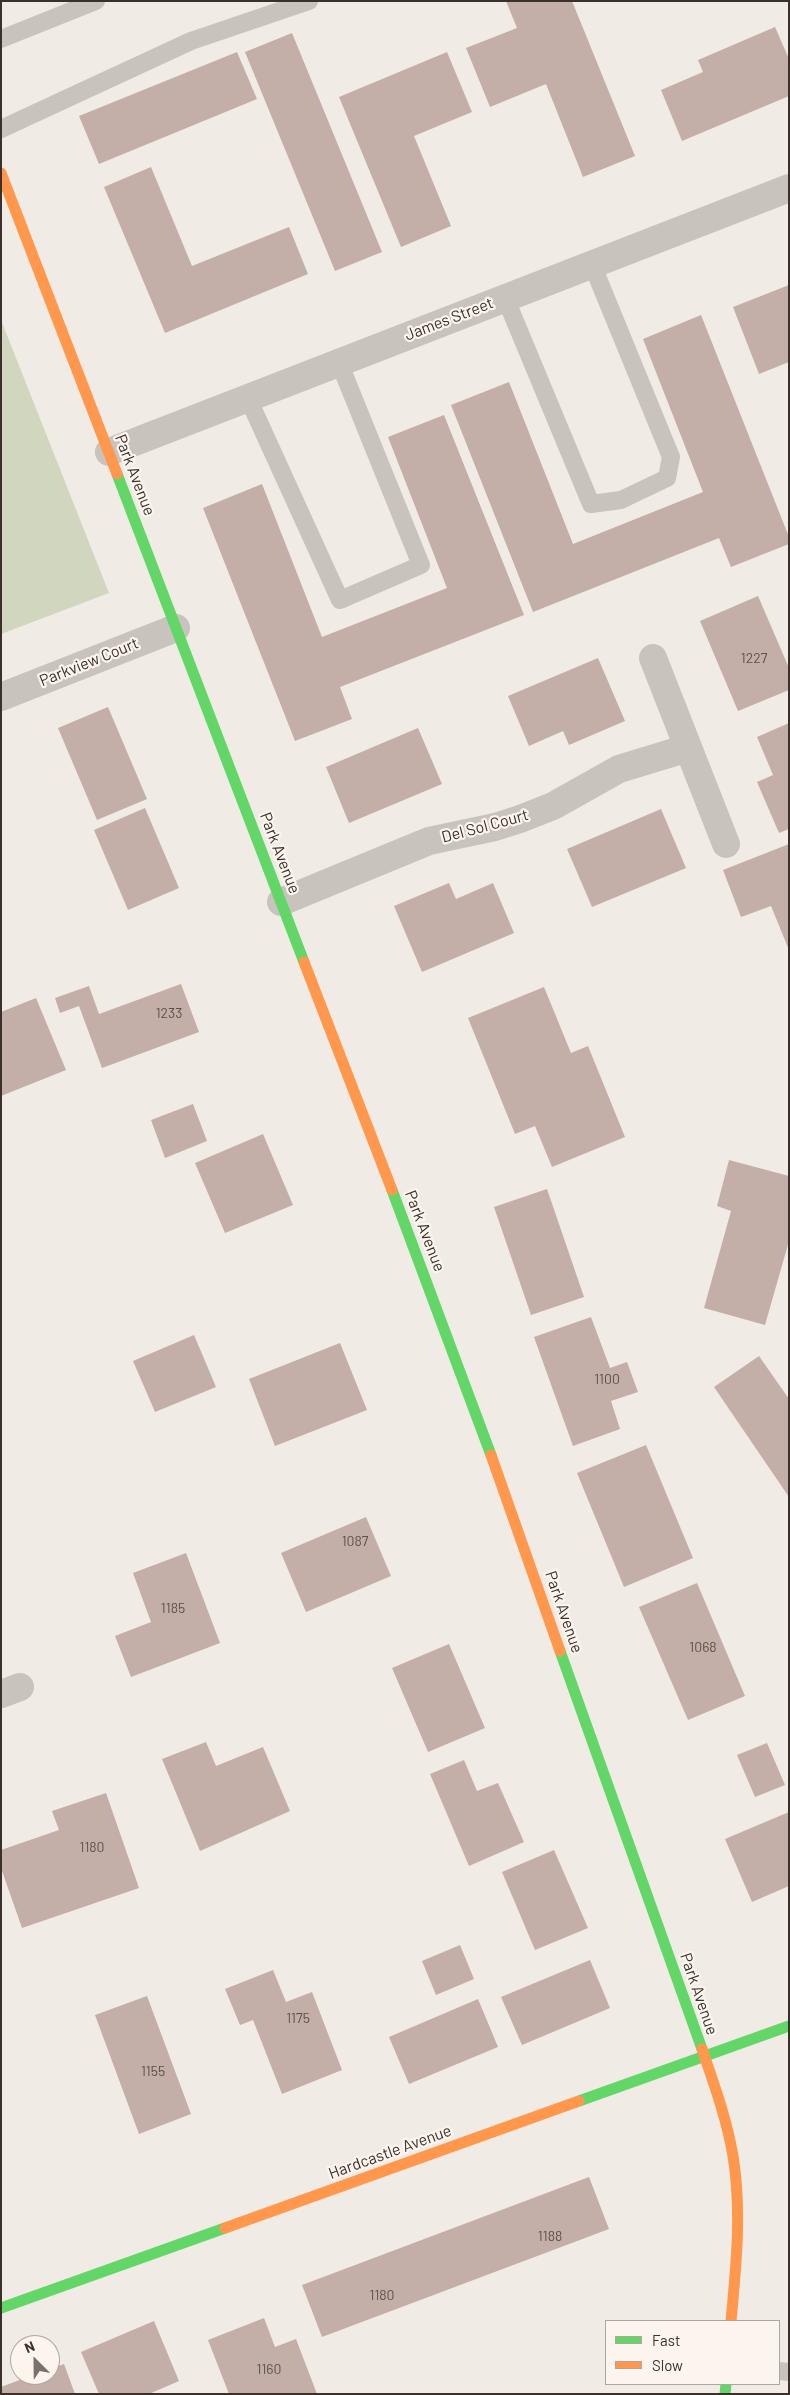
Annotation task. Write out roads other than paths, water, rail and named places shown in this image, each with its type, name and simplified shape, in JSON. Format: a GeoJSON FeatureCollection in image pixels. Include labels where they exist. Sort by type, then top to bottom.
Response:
{"type":"FeatureCollection","features":[{"type":"Feature","properties":{"kind":"street","name":"Park Avenue"},"geometry":{"type":"LineString","coordinates":[[1,173],[463,1376],[704,2056],[729,2135],[734,2165],[738,2224],[732,2320]]}},
{"type":"Feature","properties":{"kind":"street","name":"James Street"},"geometry":{"type":"LineString","coordinates":[[109,452],[789,188]]}},
{"type":"Feature","properties":{"kind":"street","name":"Parkview Court"},"geometry":{"type":"LineString","coordinates":[[1,697],[176,628]]}},
{"type":"Feature","properties":{"kind":"street"},"geometry":{"type":"LineString","coordinates":[[653,658],[726,844]]}},
{"type":"Feature","properties":{"kind":"street","name":"Del Sol Court"},"geometry":{"type":"LineString","coordinates":[[281,902],[429,841],[495,827],[520,819],[552,806],[619,769],[688,748]]}},
{"type":"Feature","properties":{"kind":"street","name":"Hardcastle Avenue"},"geometry":{"type":"LineString","coordinates":[[1,2308],[789,2026]]}},
{"type":"Feature","properties":{"kind":"lane"},"geometry":{"type":"LineString","coordinates":[[1,39],[96,1]]}},
{"type":"Feature","properties":{"kind":"lane"},"geometry":{"type":"LineString","coordinates":[[1,129],[191,41],[309,1]]}},
{"type":"Feature","properties":{"kind":"lane"},"geometry":{"type":"LineString","coordinates":[[505,297],[591,504],[621,500],[666,478],[671,457],[592,264]]}},
{"type":"Feature","properties":{"kind":"lane"},"geometry":{"type":"LineString","coordinates":[[248,398],[340,600],[421,565],[339,362]]}}]}
